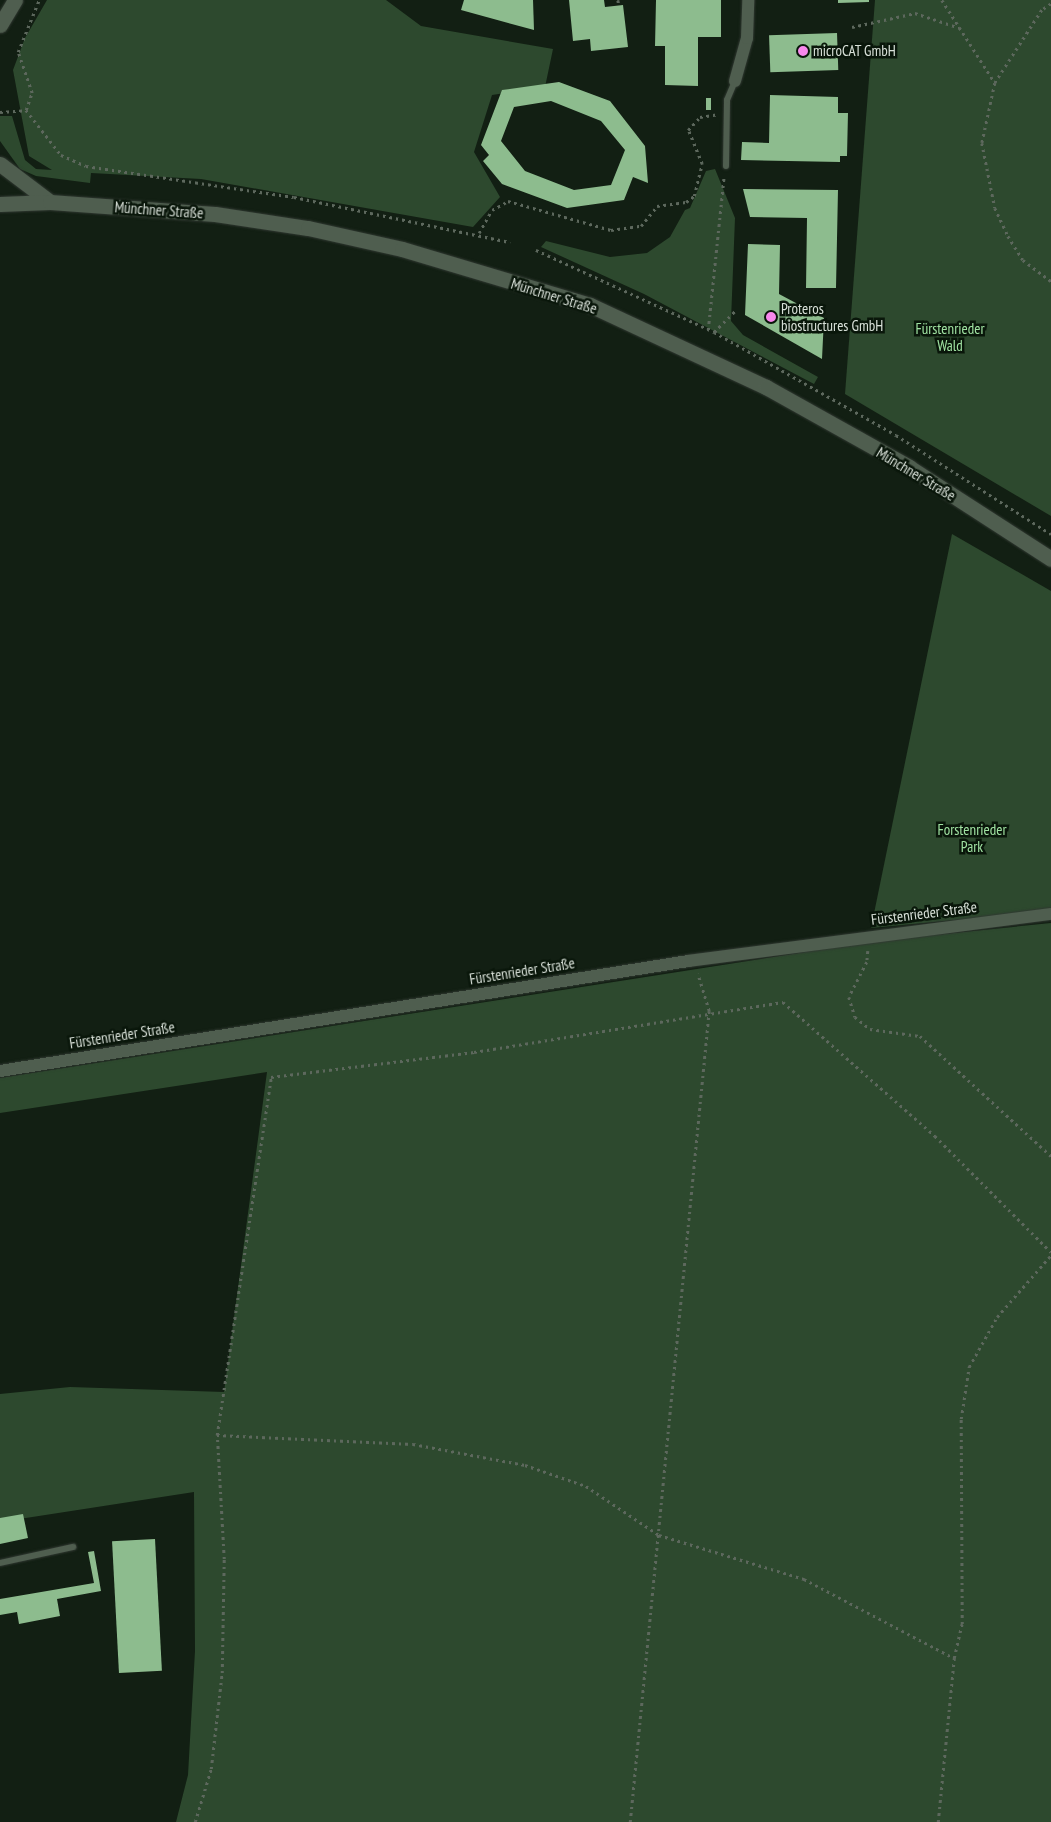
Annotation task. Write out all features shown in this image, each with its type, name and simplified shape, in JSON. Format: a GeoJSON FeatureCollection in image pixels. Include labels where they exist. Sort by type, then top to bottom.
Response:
{"type":"FeatureCollection","features":[{"type":"Feature","properties":{"kind":"main road"},"geometry":{"type":"LineString","coordinates":[[0,25],[15,0]]}},
{"type":"Feature","properties":{"kind":"main road"},"geometry":{"type":"LineString","coordinates":[[0,164],[50,202]]}},
{"type":"Feature","properties":{"kind":"main road","name":"Münchner Straße"},"geometry":{"type":"LineString","coordinates":[[0,204],[50,202],[215,214],[308,228],[402,249],[590,305],[766,387],[909,467],[1051,559]]}},
{"type":"Feature","properties":{"kind":"street"},"geometry":{"type":"LineString","coordinates":[[735,81],[747,38],[748,0]]}},
{"type":"Feature","properties":{"kind":"street","name":"Fürstenrieder Straße"},"geometry":{"type":"LineString","coordinates":[[0,1071],[693,961],[869,936],[1051,914]]}},
{"type":"Feature","properties":{"kind":"lane"},"geometry":{"type":"LineString","coordinates":[[726,166],[727,114],[735,81]]}},
{"type":"Feature","properties":{"kind":"lane"},"geometry":{"type":"LineString","coordinates":[[0,1563],[73,1547]]}},
{"type":"Feature","properties":{"kind":"path"},"geometry":{"type":"LineString","coordinates":[[26,110],[32,93],[18,52],[39,0]]}},
{"type":"Feature","properties":{"kind":"path"},"geometry":{"type":"LineString","coordinates":[[618,0],[619,6]]}},
{"type":"Feature","properties":{"kind":"path"},"geometry":{"type":"LineString","coordinates":[[942,0],[995,83]]}},
{"type":"Feature","properties":{"kind":"path"},"geometry":{"type":"LineString","coordinates":[[1051,4],[1042,10],[995,83],[982,144],[995,208],[1023,260],[1051,281]]}},
{"type":"Feature","properties":{"kind":"path"},"geometry":{"type":"LineString","coordinates":[[852,27],[915,13],[960,28]]}},
{"type":"Feature","properties":{"kind":"path"},"geometry":{"type":"LineString","coordinates":[[0,112],[26,110]]}},
{"type":"Feature","properties":{"kind":"path"},"geometry":{"type":"LineString","coordinates":[[26,110],[61,155],[86,166],[294,196],[480,232],[510,242]]}},
{"type":"Feature","properties":{"kind":"path"},"geometry":{"type":"LineString","coordinates":[[480,232],[492,210],[508,201],[611,230],[641,226],[657,206],[686,202],[694,196],[702,164],[688,130],[700,117],[727,114]]}},
{"type":"Feature","properties":{"kind":"path"},"geometry":{"type":"LineString","coordinates":[[708,330],[726,166]]}},
{"type":"Feature","properties":{"kind":"path"},"geometry":{"type":"LineString","coordinates":[[536,250],[714,332],[896,435],[1051,534]]}},
{"type":"Feature","properties":{"kind":"path"},"geometry":{"type":"LineString","coordinates":[[714,332],[736,310]]}},
{"type":"Feature","properties":{"kind":"path"},"geometry":{"type":"LineString","coordinates":[[869,936],[867,962],[849,997],[855,1017],[870,1029],[920,1036],[1051,1156]]}},
{"type":"Feature","properties":{"kind":"path"},"geometry":{"type":"LineString","coordinates":[[630,1822],[708,1011],[693,961]]}},
{"type":"Feature","properties":{"kind":"path"},"geometry":{"type":"LineString","coordinates":[[194,1822],[211,1769],[222,1673],[224,1559],[217,1436],[271,1077],[474,1052],[763,1002],[783,1002],[794,1008],[936,1136],[1051,1253],[997,1317],[969,1367],[961,1419],[962,1624],[954,1658],[938,1822]]}},
{"type":"Feature","properties":{"kind":"path"},"geometry":{"type":"LineString","coordinates":[[217,1436],[413,1444],[526,1465],[586,1486],[659,1535],[804,1579],[954,1658]]}},
{"type":"Feature","properties":{"kind":"green space"},"geometry":{"type":"Polygon","coordinates":[[[47,0],[386,0],[421,26],[553,49],[545,87],[492,95],[474,152],[500,197],[473,227],[201,179],[91,173],[90,183],[36,176],[20,169],[0,141],[0,116],[12,116],[25,160],[36,169],[52,170],[29,156],[13,70],[25,38],[47,0]]]}},
{"type":"Feature","properties":{"kind":"green space","name":"Fürstenrieder Wald"},"geometry":{"type":"Polygon","coordinates":[[[875,0],[1051,0],[1051,516],[845,394],[875,0]]]}},
{"type":"Feature","properties":{"kind":"green space"},"geometry":{"type":"Polygon","coordinates":[[[715,169],[735,218],[731,321],[743,335],[818,377],[814,384],[644,294],[541,247],[546,241],[610,257],[647,253],[670,237],[685,210],[690,208],[706,171],[715,169]]]}},
{"type":"Feature","properties":{"kind":"green space","name":"Forstenrieder Park"},"geometry":{"type":"Polygon","coordinates":[[[952,534],[1051,591],[1051,911],[871,928],[952,534]]]}},
{"type":"Feature","properties":{"kind":"green space"},"geometry":{"type":"Polygon","coordinates":[[[1051,923],[1051,1822],[176,1822],[188,1775],[195,1651],[194,1492],[0,1522],[0,1394],[70,1387],[224,1392],[267,1072],[0,1113],[0,1078],[875,941],[1051,923]]]}},
{"type":"Feature","properties":{"kind":"building"},"geometry":{"type":"Polygon","coordinates":[[[464,0],[533,0],[534,30],[461,10],[464,0]]]}},
{"type":"Feature","properties":{"kind":"building"},"geometry":{"type":"Polygon","coordinates":[[[569,0],[604,0],[605,7],[623,5],[628,47],[591,51],[590,39],[573,41],[569,0]]]}},
{"type":"Feature","properties":{"kind":"building"},"geometry":{"type":"Polygon","coordinates":[[[656,0],[721,0],[721,37],[698,37],[698,86],[665,85],[665,46],[655,46],[656,0]]]}},
{"type":"Feature","properties":{"kind":"building"},"geometry":{"type":"Polygon","coordinates":[[[838,0],[869,0],[869,2],[838,3],[838,0]]]}},
{"type":"Feature","properties":{"kind":"building"},"geometry":{"type":"Polygon","coordinates":[[[837,33],[838,70],[770,72],[769,35],[837,33]]]}},
{"type":"Feature","properties":{"kind":"building"},"geometry":{"type":"Polygon","coordinates":[[[559,82],[610,101],[645,146],[648,183],[633,177],[624,200],[567,208],[502,184],[483,161],[489,155],[481,145],[502,90],[559,82]],[[551,101],[514,107],[501,141],[525,171],[574,190],[611,185],[625,150],[601,121],[551,101]]]}},
{"type":"Feature","properties":{"kind":"building"},"geometry":{"type":"Polygon","coordinates":[[[770,95],[838,97],[838,113],[848,113],[847,156],[840,156],[840,162],[741,160],[742,142],[769,143],[770,95]]]}},
{"type":"Feature","properties":{"kind":"building"},"geometry":{"type":"Polygon","coordinates":[[[706,98],[711,98],[711,110],[706,110],[706,98]]]}},
{"type":"Feature","properties":{"kind":"building"},"geometry":{"type":"Polygon","coordinates":[[[743,189],[838,190],[836,288],[806,288],[807,218],[750,217],[743,189]]]}},
{"type":"Feature","properties":{"kind":"building"},"geometry":{"type":"Polygon","coordinates":[[[748,244],[780,245],[779,294],[824,318],[822,359],[745,315],[748,244]]]}},
{"type":"Feature","properties":{"kind":"building"},"geometry":{"type":"Polygon","coordinates":[[[23,1514],[28,1538],[0,1544],[0,1518],[23,1514]]]}},
{"type":"Feature","properties":{"kind":"building"},"geometry":{"type":"Polygon","coordinates":[[[155,1539],[162,1671],[119,1673],[112,1541],[155,1539]]]}},
{"type":"Feature","properties":{"kind":"building"},"geometry":{"type":"Polygon","coordinates":[[[94,1551],[101,1591],[57,1599],[60,1616],[19,1624],[17,1612],[0,1615],[0,1599],[94,1583],[88,1552],[94,1551]]]}},
{"type":"Feature","properties":{"kind":"place","name":"microCAT GmbH"},"geometry":{"type":"Point","coordinates":[803,51]}},
{"type":"Feature","properties":{"kind":"place","name":"Proteros biostructures GmbH"},"geometry":{"type":"Point","coordinates":[771,317]}}]}
